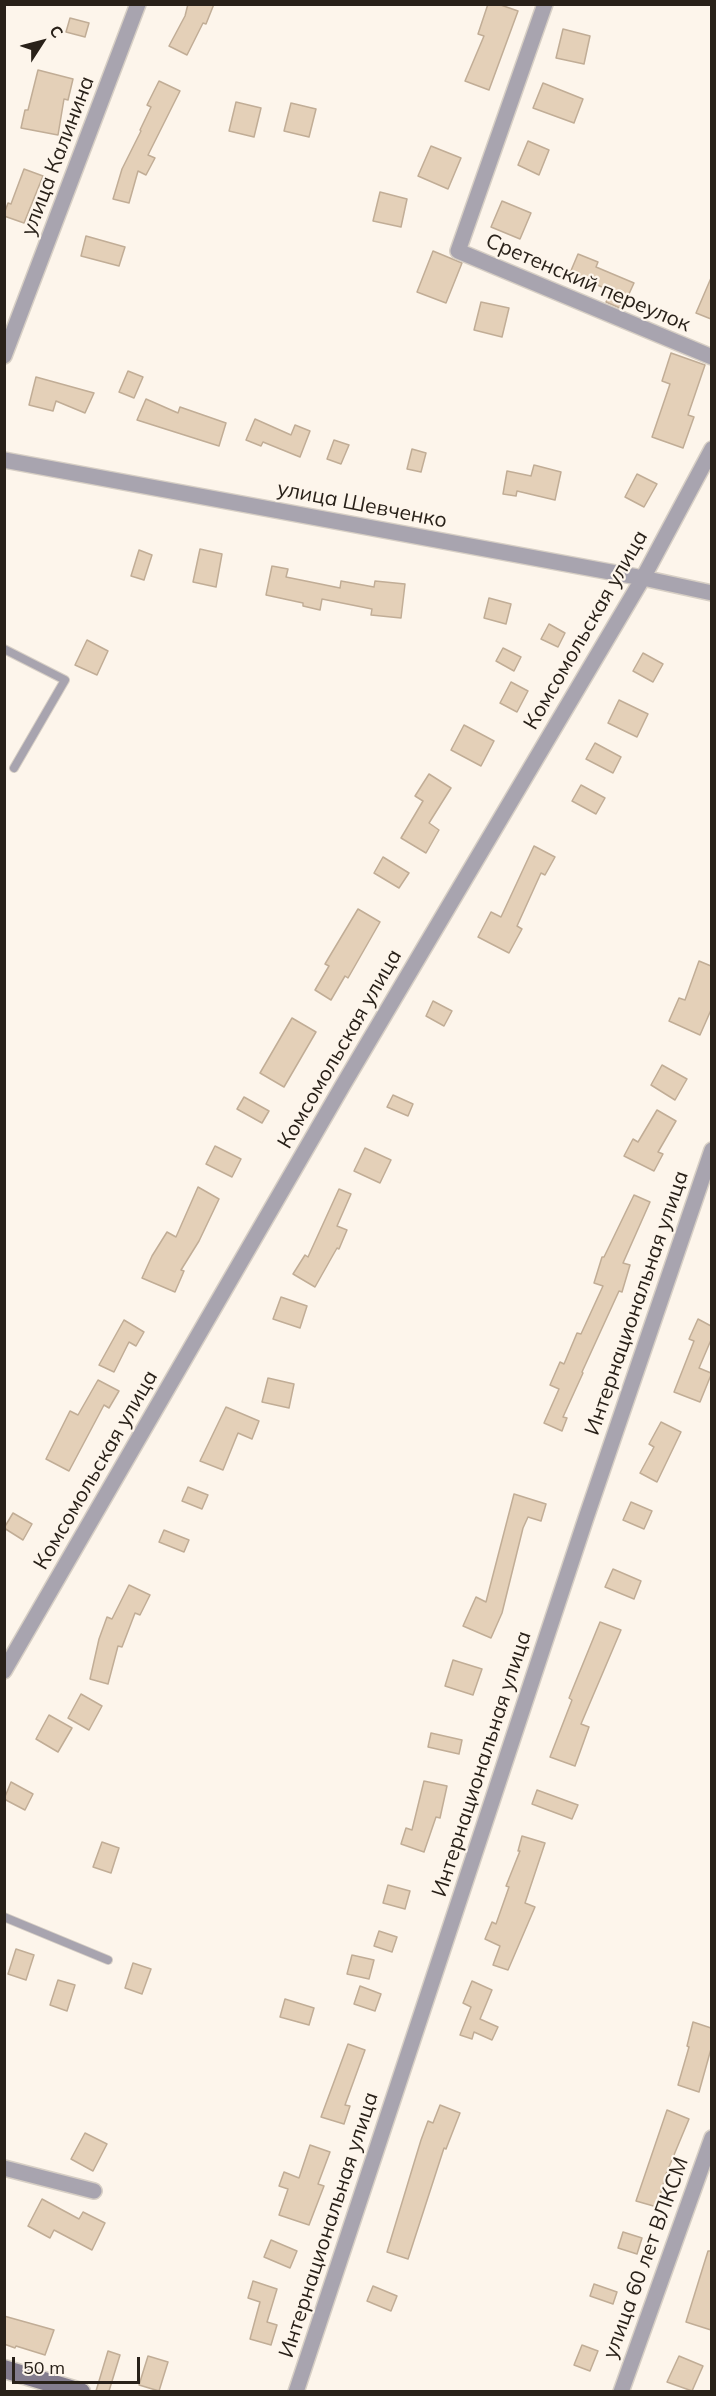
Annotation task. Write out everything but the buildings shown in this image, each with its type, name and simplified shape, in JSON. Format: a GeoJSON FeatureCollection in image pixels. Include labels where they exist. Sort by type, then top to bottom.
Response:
{"type":"FeatureCollection","features":[{"type":"Feature","properties":{"kind":"street","name":"улица Калинина"},"geometry":{"type":"LineString","coordinates":[[4,357],[138,4]]}},
{"type":"Feature","properties":{"kind":"street","name":"Сретенский переулок"},"geometry":{"type":"LineString","coordinates":[[545,4],[458,251],[711,357]]}},
{"type":"Feature","properties":{"kind":"street","name":"Комсомольская улица"},"geometry":{"type":"LineString","coordinates":[[4,1671],[337,1095],[643,578],[711,449]]}},
{"type":"Feature","properties":{"kind":"street","name":"улица Шевченко"},"geometry":{"type":"LineString","coordinates":[[4,460],[643,578],[711,593]]}},
{"type":"Feature","properties":{"kind":"street","name":"Интернациональная улица"},"geometry":{"type":"LineString","coordinates":[[296,2391],[589,1507],[711,1150]]}},
{"type":"Feature","properties":{"kind":"street","name":"улица 60 лет ВЛКСМ"},"geometry":{"type":"LineString","coordinates":[[621,2391],[711,2138]]}},
{"type":"Feature","properties":{"kind":"street"},"geometry":{"type":"LineString","coordinates":[[4,2168],[9,2167],[94,2191]]}},
{"type":"Feature","properties":{"kind":"street"},"geometry":{"type":"LineString","coordinates":[[4,2369],[81,2391]]}},
{"type":"Feature","properties":{"kind":"lane"},"geometry":{"type":"LineString","coordinates":[[4,649],[65,680],[14,768]]}},
{"type":"Feature","properties":{"kind":"lane"},"geometry":{"type":"LineString","coordinates":[[4,1917],[108,1960]]}}]}
